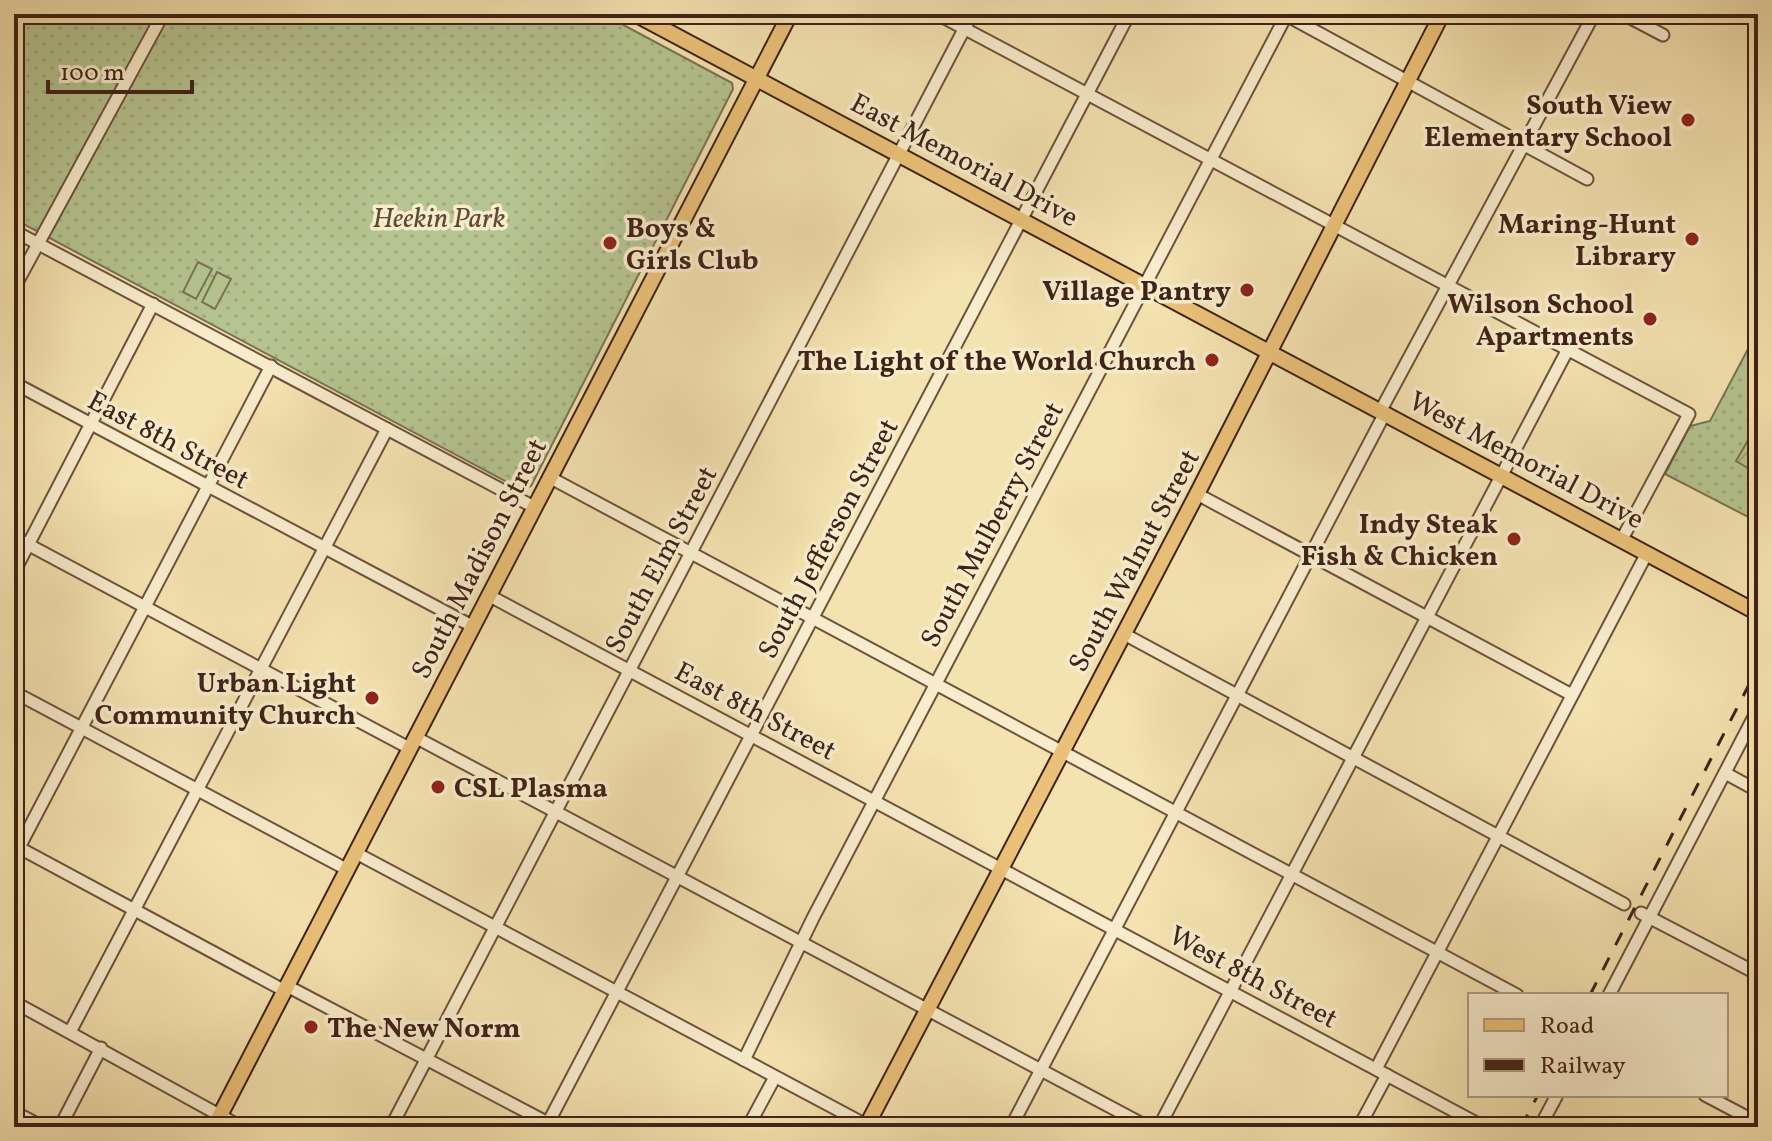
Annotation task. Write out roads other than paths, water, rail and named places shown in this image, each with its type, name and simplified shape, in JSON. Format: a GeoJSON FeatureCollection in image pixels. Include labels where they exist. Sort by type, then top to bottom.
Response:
{"type":"FeatureCollection","features":[{"type":"Feature","properties":{"kind":"main road","name":"East Memorial Drive"},"geometry":{"type":"LineString","coordinates":[[635,14],[1270,352]]}},
{"type":"Feature","properties":{"kind":"main road","name":"South Madison Street"},"geometry":{"type":"LineString","coordinates":[[217,1121],[790,14]]}},
{"type":"Feature","properties":{"kind":"main road","name":"South Walnut Street"},"geometry":{"type":"LineString","coordinates":[[868,1126],[1197,494],[1442,14]]}},
{"type":"Feature","properties":{"kind":"main road","name":"West Memorial Drive"},"geometry":{"type":"LineString","coordinates":[[1270,352],[1758,613]]}},
{"type":"Feature","properties":{"kind":"street"},"geometry":{"type":"LineString","coordinates":[[14,288],[163,14]]}},
{"type":"Feature","properties":{"kind":"street"},"geometry":{"type":"LineString","coordinates":[[937,14],[1689,414],[1622,539]]}},
{"type":"Feature","properties":{"kind":"street","name":"South Elm Street"},"geometry":{"type":"LineString","coordinates":[[391,1127],[972,14]]}},
{"type":"Feature","properties":{"kind":"street","name":"South Jefferson Street"},"geometry":{"type":"LineString","coordinates":[[547,1125],[1129,14]]}},
{"type":"Feature","properties":{"kind":"street"},"geometry":{"type":"LineString","coordinates":[[1285,14],[1587,179]]}},
{"type":"Feature","properties":{"kind":"street","name":"South Mulberry Street"},"geometry":{"type":"LineString","coordinates":[[744,1060],[874,800],[1285,14]]}},
{"type":"Feature","properties":{"kind":"street"},"geometry":{"type":"LineString","coordinates":[[1011,1127],[1311,555],[1447,285],[1594,14]]}},
{"type":"Feature","properties":{"kind":"street"},"geometry":{"type":"LineString","coordinates":[[1623,14],[1663,35]]}},
{"type":"Feature","properties":{"kind":"street"},"geometry":{"type":"LineString","coordinates":[[14,231],[534,507]]}},
{"type":"Feature","properties":{"kind":"street"},"geometry":{"type":"LineString","coordinates":[[14,572],[153,304]]}},
{"type":"Feature","properties":{"kind":"street"},"geometry":{"type":"LineString","coordinates":[[1159,1127],[1568,349]]}},
{"type":"Feature","properties":{"kind":"street"},"geometry":{"type":"LineString","coordinates":[[271,366],[16,850],[426,1059],[547,1125]]}},
{"type":"Feature","properties":{"kind":"street","name":"East 8th Street"},"geometry":{"type":"LineString","coordinates":[[14,383],[472,626]]}},
{"type":"Feature","properties":{"kind":"street"},"geometry":{"type":"LineString","coordinates":[[70,1032],[387,429]]}},
{"type":"Feature","properties":{"kind":"street"},"geometry":{"type":"LineString","coordinates":[[549,477],[1513,993]]}},
{"type":"Feature","properties":{"kind":"street"},"geometry":{"type":"LineString","coordinates":[[1197,494],[1572,695]]}},
{"type":"Feature","properties":{"kind":"street"},"geometry":{"type":"LineString","coordinates":[[14,537],[261,667],[555,811],[1148,1127]]}},
{"type":"Feature","properties":{"kind":"street"},"geometry":{"type":"LineString","coordinates":[[1376,1069],[1647,553]]}},
{"type":"Feature","properties":{"kind":"street","name":"East 8th Street"},"geometry":{"type":"LineString","coordinates":[[488,595],[1002,868]]}},
{"type":"Feature","properties":{"kind":"street"},"geometry":{"type":"LineString","coordinates":[[1124,634],[1624,904]]}},
{"type":"Feature","properties":{"kind":"street"},"geometry":{"type":"LineString","coordinates":[[14,692],[348,870]]}},
{"type":"Feature","properties":{"kind":"street"},"geometry":{"type":"LineString","coordinates":[[1610,993],[1645,915],[1758,709]]}},
{"type":"Feature","properties":{"kind":"street"},"geometry":{"type":"LineString","coordinates":[[1725,773],[1758,791]]}},
{"type":"Feature","properties":{"kind":"street"},"geometry":{"type":"LineString","coordinates":[[356,853],[868,1126]]}},
{"type":"Feature","properties":{"kind":"street","name":"West 8th Street"},"geometry":{"type":"LineString","coordinates":[[1002,868],[1484,1127]]}},
{"type":"Feature","properties":{"kind":"street"},"geometry":{"type":"LineString","coordinates":[[1645,915],[1758,974]]}},
{"type":"Feature","properties":{"kind":"street"},"geometry":{"type":"LineString","coordinates":[[14,1002],[101,1048],[217,1121],[241,1127]]}},
{"type":"Feature","properties":{"kind":"street"},"geometry":{"type":"LineString","coordinates":[[60,1127],[101,1048]]}},
{"type":"Feature","properties":{"kind":"street"},"geometry":{"type":"LineString","coordinates":[[1359,1127],[1387,1075]]}},
{"type":"Feature","properties":{"kind":"street"},"geometry":{"type":"LineString","coordinates":[[748,1127],[775,1077]]}},
{"type":"Feature","properties":{"kind":"street"},"geometry":{"type":"LineString","coordinates":[[1540,1127],[1556,1097]]}},
{"type":"Feature","properties":{"kind":"street"},"geometry":{"type":"LineString","coordinates":[[1709,1097],[1758,1123]]}},
{"type":"Feature","properties":{"kind":"street"},"geometry":{"type":"LineString","coordinates":[[14,1112],[43,1127]]}},
{"type":"Feature","properties":{"kind":"railway"},"geometry":{"type":"LineString","coordinates":[[1591,993],[1758,667]]}},
{"type":"Feature","properties":{"kind":"railway"},"geometry":{"type":"LineString","coordinates":[[1521,1127],[1537,1097]]}},
{"type":"Feature","properties":{"kind":"place","name":"South View Elementary School"},"geometry":{"type":"Point","coordinates":[1688,120]}},
{"type":"Feature","properties":{"kind":"place","name":"Maring-Hunt Library"},"geometry":{"type":"Point","coordinates":[1692,239]}},
{"type":"Feature","properties":{"kind":"place","name":"Boys & Girls Club"},"geometry":{"type":"Point","coordinates":[610,243]}},
{"type":"Feature","properties":{"kind":"place","name":"Village Pantry"},"geometry":{"type":"Point","coordinates":[1247,290]}},
{"type":"Feature","properties":{"kind":"place","name":"Wilson School Apartments"},"geometry":{"type":"Point","coordinates":[1650,319]}},
{"type":"Feature","properties":{"kind":"place","name":"The Light of the World Church"},"geometry":{"type":"Point","coordinates":[1212,360]}},
{"type":"Feature","properties":{"kind":"place","name":"Indy Steak Fish & Chicken"},"geometry":{"type":"Point","coordinates":[1514,539]}},
{"type":"Feature","properties":{"kind":"place","name":"Urban Light Community Church"},"geometry":{"type":"Point","coordinates":[372,698]}},
{"type":"Feature","properties":{"kind":"place","name":"CSL Plasma"},"geometry":{"type":"Point","coordinates":[438,787]}},
{"type":"Feature","properties":{"kind":"place","name":"The New Norm"},"geometry":{"type":"Point","coordinates":[311,1027]}},
{"type":"Feature","properties":{"kind":"park label","name":"Heekin Park"},"geometry":{"type":"Point","coordinates":[439,217]}}]}
